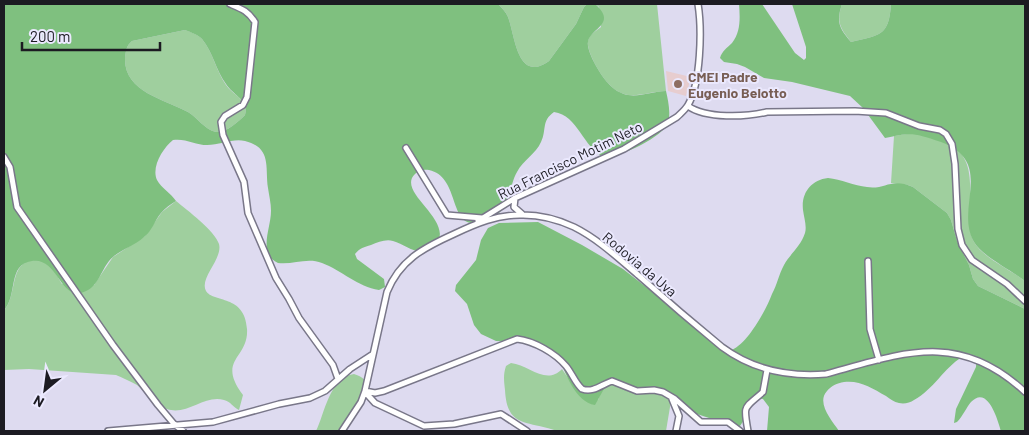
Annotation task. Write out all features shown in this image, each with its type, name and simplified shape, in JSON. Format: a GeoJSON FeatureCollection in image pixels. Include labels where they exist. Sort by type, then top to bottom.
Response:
{"type":"FeatureCollection","features":[{"type":"Feature","properties":{"kind":"street"},"geometry":{"type":"LineString","coordinates":[[230,4],[245,10],[255,22],[247,97],[243,105],[225,116],[221,122],[223,135],[244,182],[248,213],[276,278],[299,318],[333,365],[338,379]]}},
{"type":"Feature","properties":{"kind":"street"},"geometry":{"type":"LineString","coordinates":[[698,4],[700,28],[698,64],[694,88],[688,106],[694,111],[713,114],[752,116],[767,112],[867,111],[886,113],[919,126],[940,130],[946,134],[952,144],[955,164],[958,229],[962,245],[967,254],[979,266],[1007,284],[1025,301]]}},
{"type":"Feature","properties":{"kind":"street","name":"Rua Francisco Motim Neto"},"geometry":{"type":"LineString","coordinates":[[474,225],[515,198],[624,149],[677,117],[688,106]]}},
{"type":"Feature","properties":{"kind":"street"},"geometry":{"type":"LineString","coordinates":[[406,148],[447,215],[483,218]]}},
{"type":"Feature","properties":{"kind":"street"},"geometry":{"type":"LineString","coordinates":[[4,157],[10,167],[17,207],[113,345],[174,424],[183,431]]}},
{"type":"Feature","properties":{"kind":"street"},"geometry":{"type":"LineString","coordinates":[[515,198],[514,207],[522,215]]}},
{"type":"Feature","properties":{"kind":"street","name":"Rodovia da Uva"},"geometry":{"type":"LineString","coordinates":[[342,431],[361,402],[365,391],[387,292],[396,273],[418,252],[474,225],[502,216],[522,215],[553,220],[583,232],[612,254],[722,347],[747,362],[767,370],[792,374],[826,374],[921,351],[957,354],[977,359],[996,369],[1025,392]]}},
{"type":"Feature","properties":{"kind":"street"},"geometry":{"type":"LineString","coordinates":[[868,261],[870,329],[879,360]]}},
{"type":"Feature","properties":{"kind":"street"},"geometry":{"type":"LineString","coordinates":[[365,391],[375,393],[384,391],[438,368],[517,339],[538,346],[555,356],[566,367],[582,389],[594,390],[612,381],[637,390],[659,391],[671,397],[704,423],[728,422],[740,431]]}},
{"type":"Feature","properties":{"kind":"street"},"geometry":{"type":"LineString","coordinates":[[108,431],[213,422],[279,404],[310,398],[326,391],[350,368],[373,354]]}},
{"type":"Feature","properties":{"kind":"street"},"geometry":{"type":"LineString","coordinates":[[748,431],[746,408],[750,401],[763,392],[767,370]]}},
{"type":"Feature","properties":{"kind":"street"},"geometry":{"type":"LineString","coordinates":[[365,391],[368,397],[375,403],[424,426],[454,424],[501,414],[527,431]]}},
{"type":"Feature","properties":{"kind":"street"},"geometry":{"type":"LineString","coordinates":[[671,397],[679,416],[676,431]]}},
{"type":"Feature","properties":{"kind":"street"},"geometry":{"type":"LineString","coordinates":[[704,423],[704,431]]}},
{"type":"Feature","properties":{"kind":"shaded area","name":"CMEI Padre Eugenio Belotto"},"geometry":{"type":"Polygon","coordinates":[[[666,71],[691,77],[686,96],[668,91],[666,71]]]}},
{"type":"Feature","properties":{"kind":"green space"},"geometry":{"type":"Polygon","coordinates":[[[4,4],[498,4],[508,17],[519,54],[524,62],[530,66],[538,66],[549,61],[576,24],[584,7],[587,4],[595,4],[604,16],[601,25],[590,37],[588,46],[605,80],[615,89],[628,95],[666,91],[669,115],[665,128],[640,146],[611,156],[604,157],[597,153],[569,119],[562,114],[554,112],[547,119],[543,138],[539,146],[517,172],[503,209],[489,219],[471,223],[464,220],[446,183],[439,175],[429,170],[423,170],[415,174],[411,181],[412,188],[436,222],[440,230],[439,239],[429,250],[420,252],[388,240],[359,250],[355,254],[357,259],[384,279],[385,287],[379,290],[364,286],[316,261],[278,263],[271,258],[268,251],[267,235],[271,205],[266,159],[260,148],[240,140],[207,145],[173,140],[159,158],[156,175],[159,183],[176,201],[163,211],[147,235],[113,257],[94,286],[86,291],[77,293],[70,291],[48,266],[41,262],[32,261],[24,263],[16,274],[11,297],[4,310],[4,4]],[[185,30],[132,41],[126,51],[126,70],[138,87],[147,93],[188,112],[212,131],[224,131],[245,115],[245,106],[223,79],[202,39],[196,34],[185,30]]]}},
{"type":"Feature","properties":{"kind":"green space"},"geometry":{"type":"Polygon","coordinates":[[[498,4],[587,4],[576,24],[549,61],[538,66],[530,66],[524,62],[519,54],[508,17],[498,4]]]}},
{"type":"Feature","properties":{"kind":"green space"},"geometry":{"type":"Polygon","coordinates":[[[595,4],[657,4],[666,91],[628,95],[615,90],[605,80],[589,51],[588,45],[590,37],[601,27],[599,7],[595,4]]]}},
{"type":"Feature","properties":{"kind":"green space"},"geometry":{"type":"Polygon","coordinates":[[[739,4],[762,4],[795,53],[804,60],[806,58],[806,47],[792,4],[842,4],[839,20],[844,33],[851,42],[881,33],[888,23],[891,4],[1025,4],[1025,281],[990,258],[974,242],[969,229],[968,215],[971,187],[970,174],[967,162],[957,151],[941,142],[919,135],[907,134],[885,138],[863,108],[850,96],[792,82],[764,78],[745,67],[724,62],[720,58],[723,51],[735,39],[738,29],[740,19],[739,4]]]}},
{"type":"Feature","properties":{"kind":"green space"},"geometry":{"type":"Polygon","coordinates":[[[842,4],[891,4],[888,23],[881,33],[851,42],[844,33],[839,20],[842,4]]]}},
{"type":"Feature","properties":{"kind":"green space"},"geometry":{"type":"Polygon","coordinates":[[[185,30],[196,34],[202,39],[226,85],[240,98],[245,106],[245,115],[224,131],[212,131],[188,112],[147,93],[138,87],[126,70],[126,51],[132,41],[185,30]]]}},
{"type":"Feature","properties":{"kind":"green space"},"geometry":{"type":"Polygon","coordinates":[[[913,133],[946,143],[964,157],[970,179],[972,239],[983,253],[1025,281],[1025,309],[978,286],[973,279],[947,213],[913,187],[891,183],[894,136],[913,133]]]}},
{"type":"Feature","properties":{"kind":"green space"},"geometry":{"type":"Polygon","coordinates":[[[828,178],[867,187],[899,183],[913,187],[947,213],[973,279],[978,286],[1025,309],[1025,431],[1001,431],[991,406],[982,398],[977,398],[971,402],[959,420],[954,423],[956,409],[976,367],[971,356],[962,357],[927,391],[907,403],[895,402],[861,383],[844,382],[834,385],[827,391],[823,401],[826,412],[839,431],[767,431],[769,407],[763,399],[758,398],[752,404],[740,426],[733,426],[697,414],[672,395],[623,384],[611,384],[605,387],[595,405],[588,403],[577,393],[558,357],[529,343],[496,341],[481,334],[474,325],[467,304],[455,291],[456,285],[476,260],[481,240],[488,228],[499,223],[538,222],[623,269],[719,344],[732,350],[744,341],[756,325],[769,301],[784,265],[803,238],[806,228],[803,204],[808,188],[817,181],[828,178]]]}},
{"type":"Feature","properties":{"kind":"green space"},"geometry":{"type":"Polygon","coordinates":[[[176,201],[207,227],[219,244],[218,256],[206,280],[206,291],[210,295],[235,305],[241,310],[245,318],[246,339],[233,366],[236,383],[243,395],[239,410],[226,401],[217,399],[182,410],[167,409],[155,402],[137,385],[116,375],[29,369],[4,370],[4,310],[11,297],[20,267],[26,262],[39,260],[51,267],[62,284],[94,285],[113,257],[145,236],[162,212],[176,201]]]}},
{"type":"Feature","properties":{"kind":"green space"},"geometry":{"type":"Polygon","coordinates":[[[511,363],[550,376],[562,369],[578,393],[598,400],[605,387],[618,384],[637,386],[672,395],[666,431],[557,431],[521,421],[510,411],[507,403],[504,375],[506,366],[511,363]]]}},
{"type":"Feature","properties":{"kind":"green space"},"geometry":{"type":"Polygon","coordinates":[[[354,374],[363,378],[367,385],[364,401],[343,431],[316,431],[333,389],[346,377],[354,374]]]}},
{"type":"Feature","properties":{"kind":"place","name":"CMEI Padre Eugenio Belotto"},"geometry":{"type":"Point","coordinates":[678,84]}}]}
